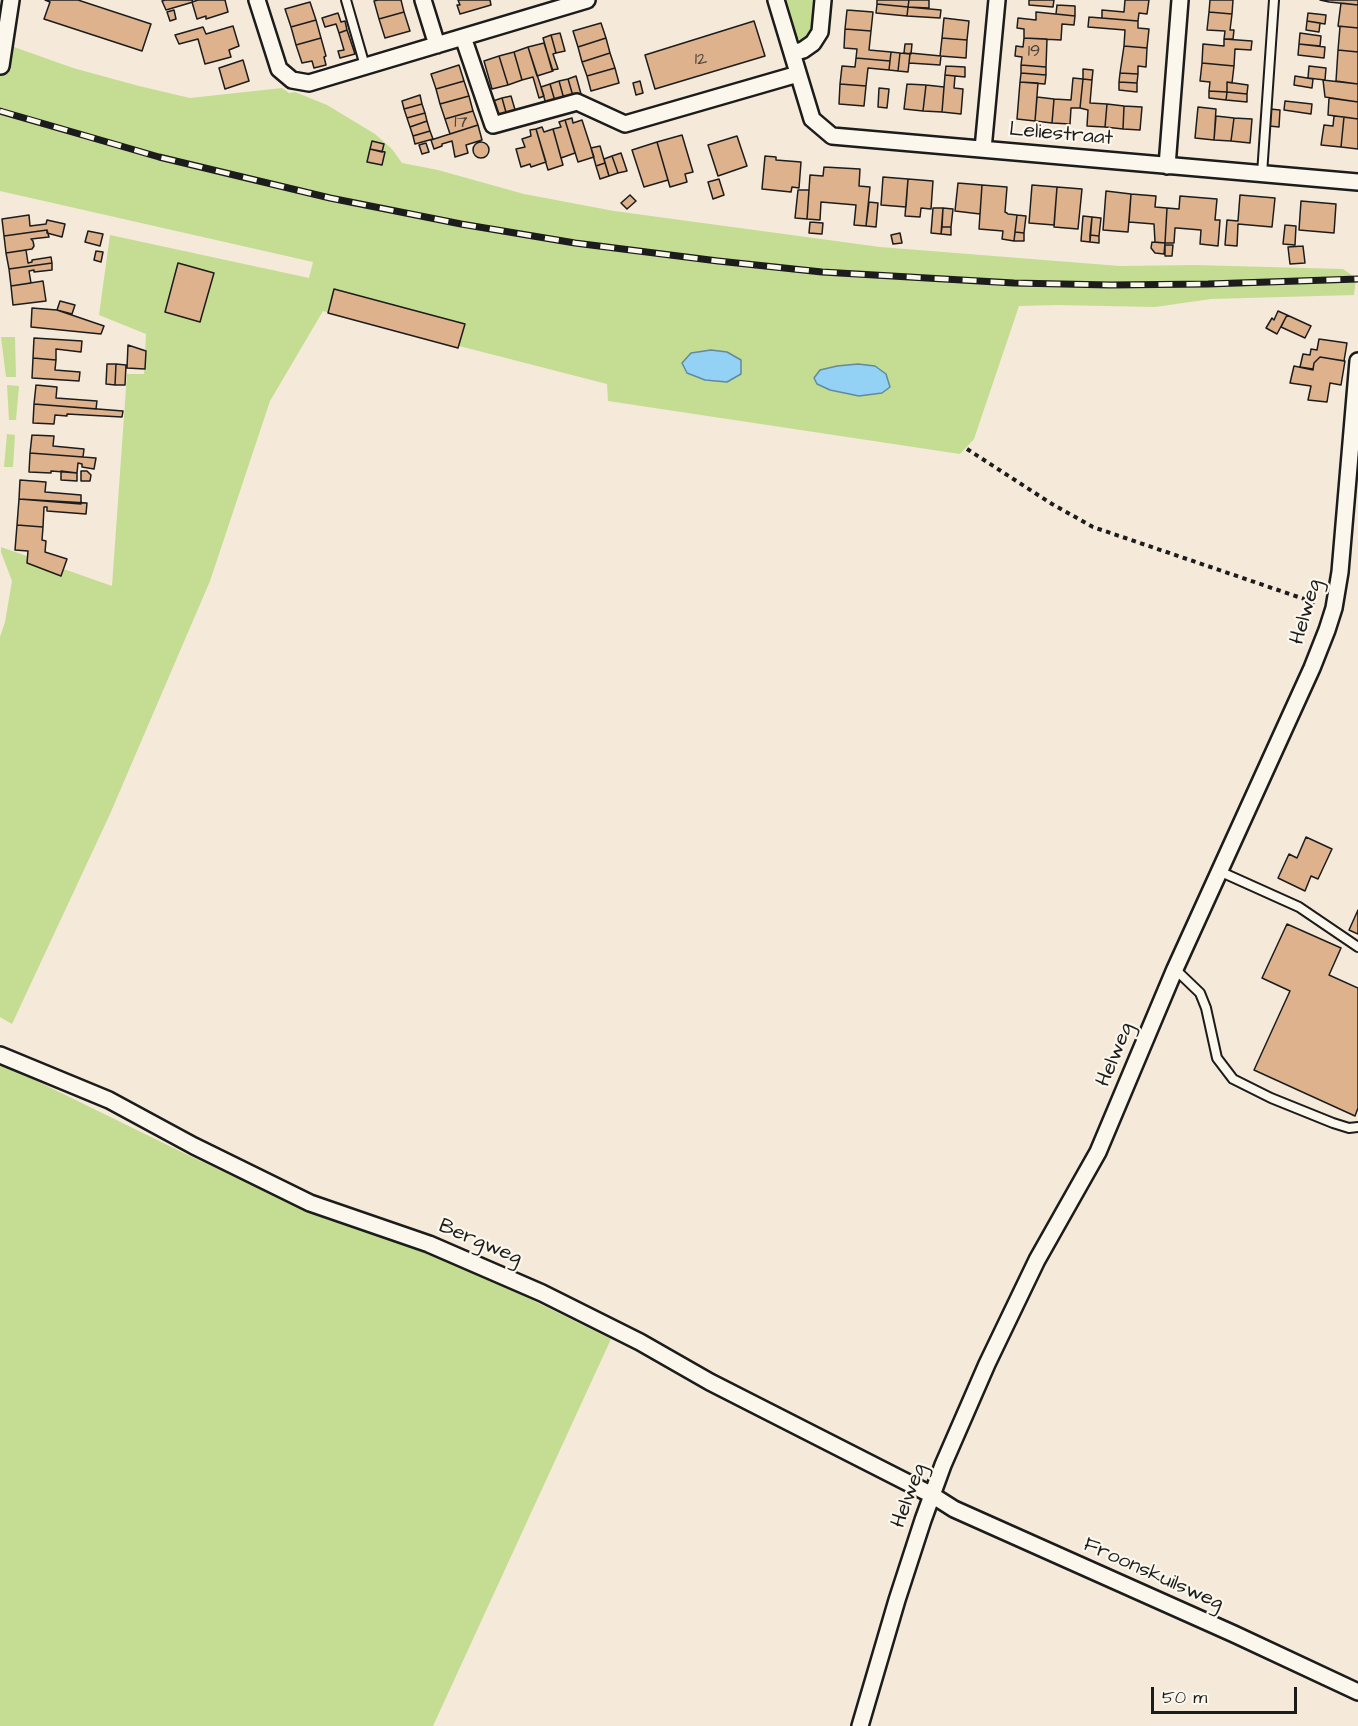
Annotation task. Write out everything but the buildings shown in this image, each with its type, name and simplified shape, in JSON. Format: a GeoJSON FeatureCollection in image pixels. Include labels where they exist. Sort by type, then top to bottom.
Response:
{"type":"FeatureCollection","features":[{"type":"Feature","properties":{"kind":"street"},"geometry":{"type":"LineString","coordinates":[[1,66],[11,0]]}},
{"type":"Feature","properties":{"kind":"street"},"geometry":{"type":"LineString","coordinates":[[257,0],[279,69],[292,80],[309,83],[587,0]]}},
{"type":"Feature","properties":{"kind":"street"},"geometry":{"type":"LineString","coordinates":[[423,0],[437,45]]}},
{"type":"Feature","properties":{"kind":"street","name":"Leliestraat"},"geometry":{"type":"LineString","coordinates":[[776,0],[812,119],[832,136],[1358,182]]}},
{"type":"Feature","properties":{"kind":"street"},"geometry":{"type":"LineString","coordinates":[[792,53],[803,50],[813,43],[820,32],[823,0]]}},
{"type":"Feature","properties":{"kind":"street"},"geometry":{"type":"LineString","coordinates":[[983,150],[997,0]]}},
{"type":"Feature","properties":{"kind":"street"},"geometry":{"type":"LineString","coordinates":[[1167,166],[1180,0]]}},
{"type":"Feature","properties":{"kind":"street"},"geometry":{"type":"LineString","coordinates":[[463,37],[493,125],[577,102],[625,124],[798,75]]}},
{"type":"Feature","properties":{"kind":"street","name":"Helweg"},"geometry":{"type":"LineString","coordinates":[[860,1726],[897,1600],[932,1496],[964,1418],[1037,1260],[1098,1152],[1175,969],[1312,668],[1334,608],[1340,572],[1358,361]]}},
{"type":"Feature","properties":{"kind":"street","name":"Bergweg"},"geometry":{"type":"LineString","coordinates":[[0,1055],[109,1100],[194,1146],[310,1203],[429,1244],[542,1293],[932,1496]]}},
{"type":"Feature","properties":{"kind":"street","name":"Froonskuilsweg"},"geometry":{"type":"LineString","coordinates":[[932,1496],[954,1509],[1358,1692]]}},
{"type":"Feature","properties":{"kind":"lane"},"geometry":{"type":"LineString","coordinates":[[346,0],[365,66]]}},
{"type":"Feature","properties":{"kind":"lane"},"geometry":{"type":"LineString","coordinates":[[1262,174],[1274,0]]}},
{"type":"Feature","properties":{"kind":"lane"},"geometry":{"type":"LineString","coordinates":[[1219,871],[1299,907],[1358,947]]}},
{"type":"Feature","properties":{"kind":"lane"},"geometry":{"type":"LineString","coordinates":[[1175,969],[1200,993],[1206,1008],[1217,1058],[1233,1079],[1271,1098],[1333,1123],[1350,1128],[1358,1127]]}},
{"type":"Feature","properties":{"kind":"path"},"geometry":{"type":"LineString","coordinates":[[967,449],[1052,504],[1093,527],[1334,608]]}},
{"type":"Feature","properties":{"kind":"green space"},"geometry":{"type":"Polygon","coordinates":[[[785,0],[817,0],[811,36],[803,41],[796,38],[785,0]]]}},
{"type":"Feature","properties":{"kind":"green space"},"geometry":{"type":"Polygon","coordinates":[[[0,42],[73,68],[190,98],[282,88],[289,93],[295,92],[327,105],[375,134],[392,149],[402,163],[438,170],[524,194],[614,211],[880,247],[1120,266],[1194,265],[1343,269],[1356,278],[1354,295],[1211,299],[1155,307],[1019,306],[974,439],[960,454],[608,401],[607,384],[323,311],[270,401],[210,581],[110,814],[12,1024],[0,1017],[0,637],[12,581],[1,547],[112,586],[127,374],[144,374],[146,334],[99,315],[110,235],[309,278],[313,262],[0,191],[0,42]]]}},
{"type":"Feature","properties":{"kind":"green space"},"geometry":{"type":"Polygon","coordinates":[[[1,337],[15,337],[16,377],[6,377],[1,337]]]}},
{"type":"Feature","properties":{"kind":"green space"},"geometry":{"type":"Polygon","coordinates":[[[7,385],[19,386],[16,420],[9,420],[7,385]]]}},
{"type":"Feature","properties":{"kind":"green space"},"geometry":{"type":"Polygon","coordinates":[[[7,434],[15,435],[13,467],[4,467],[7,434]]]}},
{"type":"Feature","properties":{"kind":"green space"},"geometry":{"type":"Polygon","coordinates":[[[0,1063],[192,1157],[321,1216],[416,1248],[522,1295],[611,1339],[433,1726],[0,1726],[0,1063]]]}},
{"type":"Feature","properties":{"kind":"water"},"geometry":{"type":"Polygon","coordinates":[[[711,350],[727,352],[741,360],[741,374],[727,382],[705,380],[687,373],[682,363],[691,353],[711,350]]]}},
{"type":"Feature","properties":{"kind":"water"},"geometry":{"type":"Polygon","coordinates":[[[858,364],[875,366],[886,374],[890,387],[882,393],[859,396],[830,390],[817,384],[814,378],[820,370],[858,364]]]}},
{"type":"Feature","properties":{"kind":"railway"},"geometry":{"type":"LineString","coordinates":[[0,111],[159,157],[330,198],[461,224],[575,243],[718,261],[822,272],[1014,283],[1208,284],[1358,279]]}}]}
